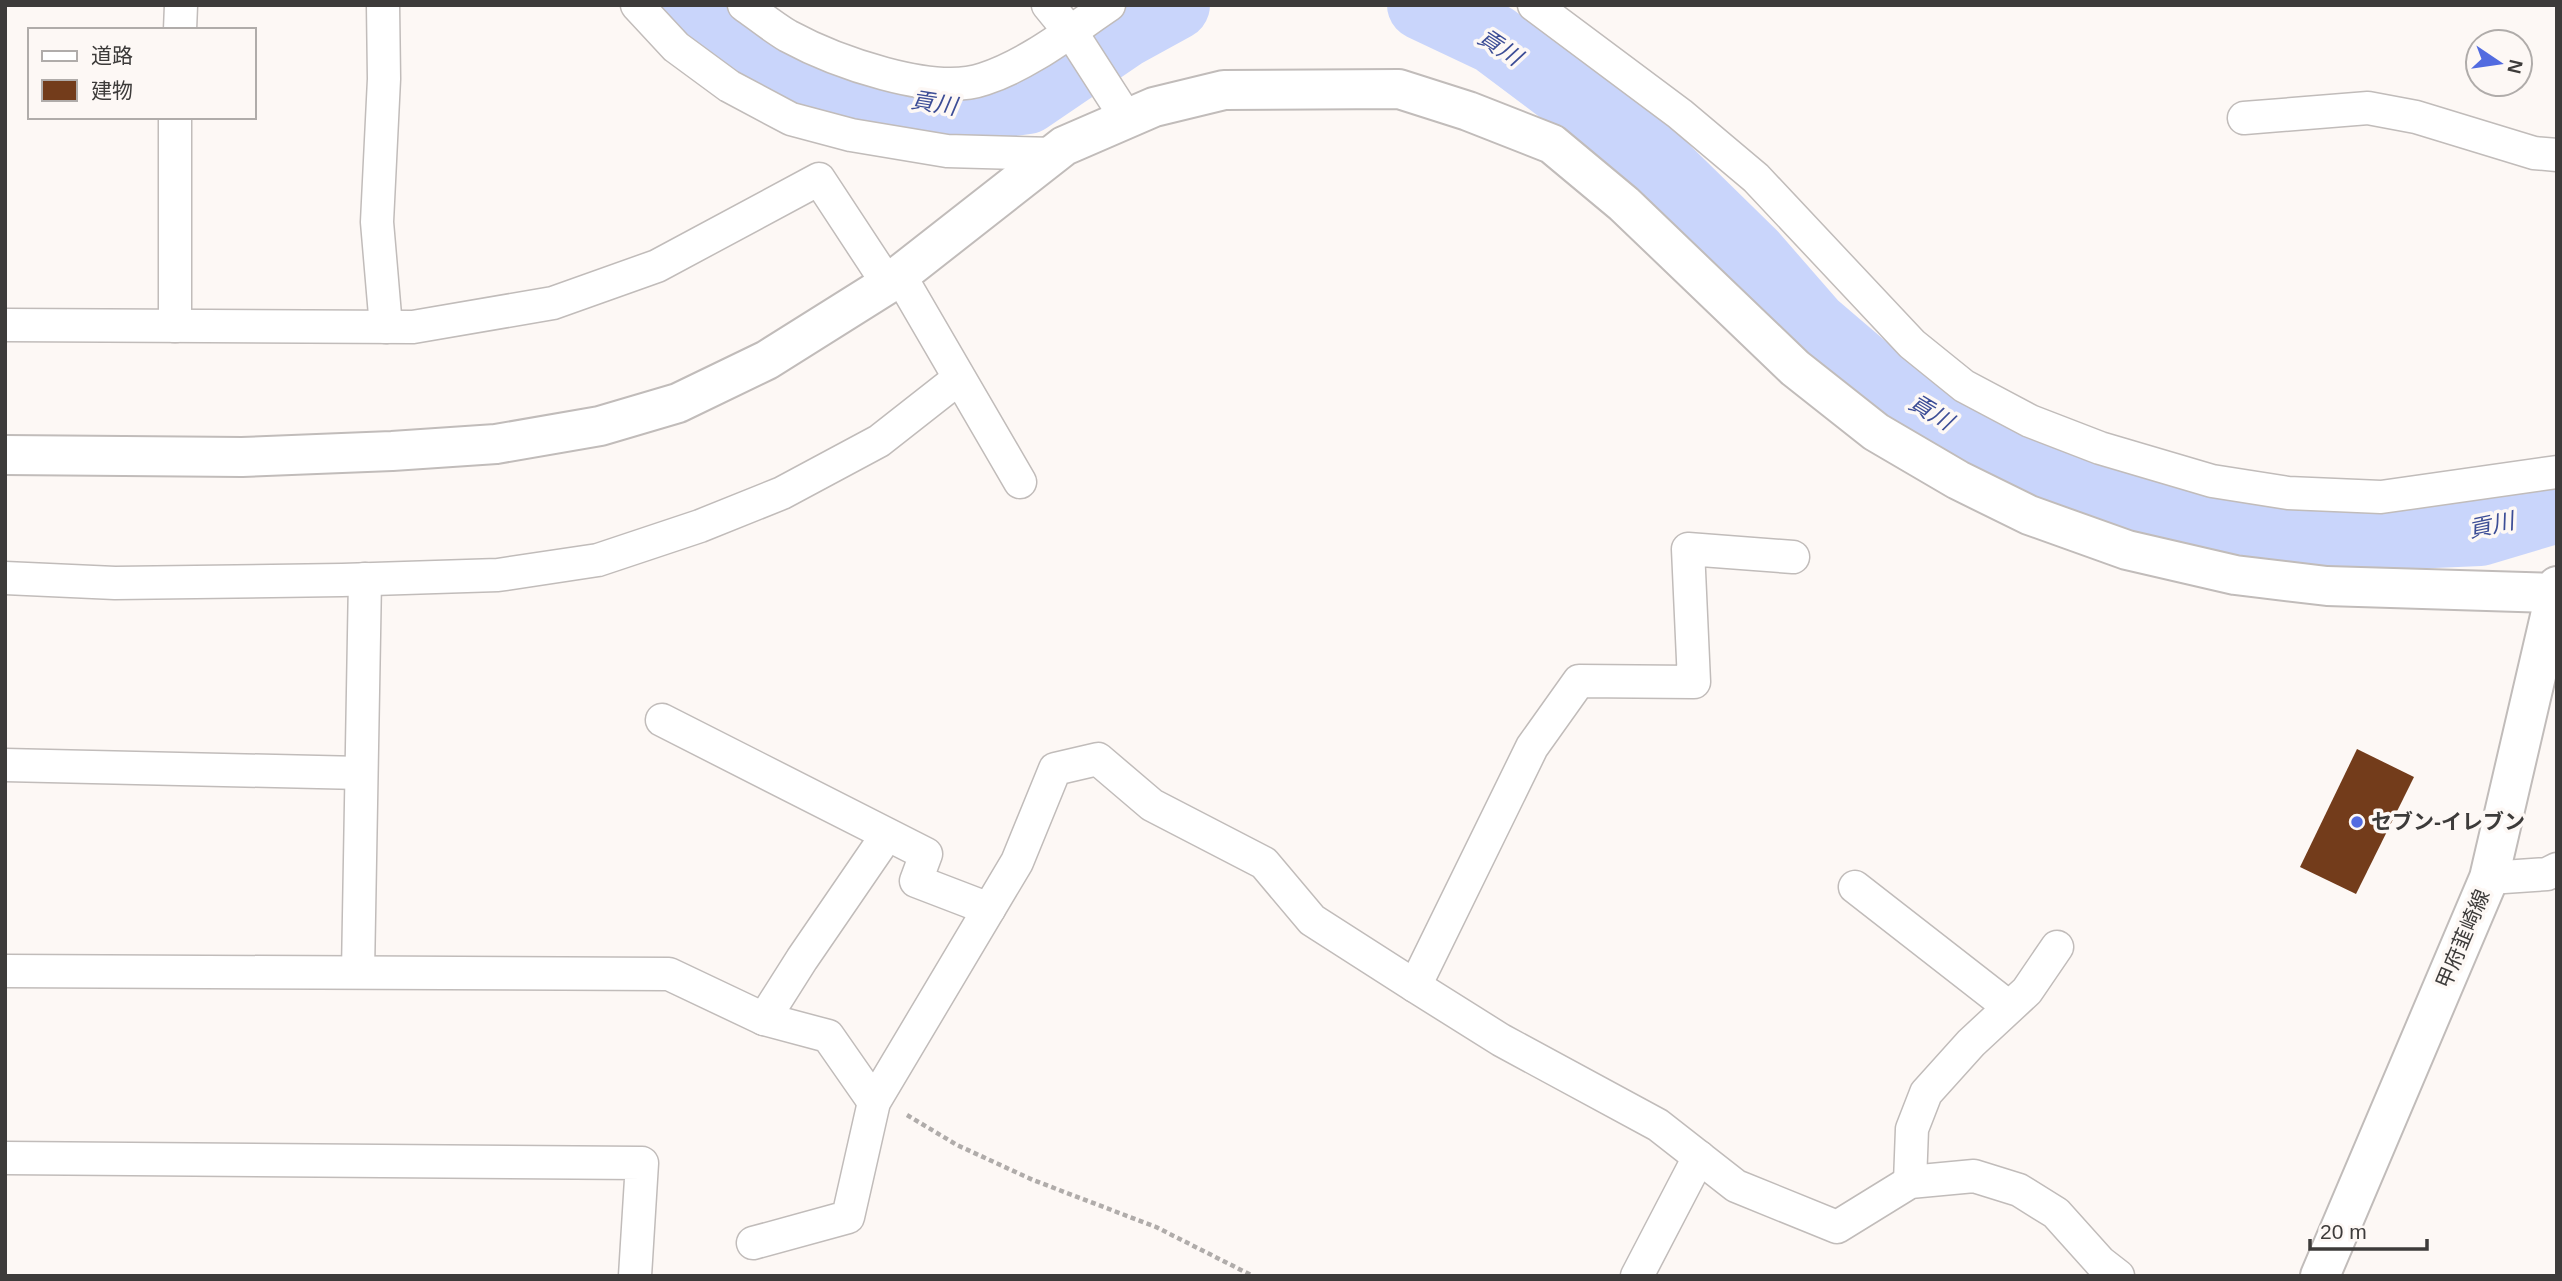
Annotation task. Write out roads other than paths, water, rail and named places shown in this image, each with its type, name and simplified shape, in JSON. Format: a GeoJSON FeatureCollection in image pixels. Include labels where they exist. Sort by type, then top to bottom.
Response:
{"type":"FeatureCollection","features":[{"type":"Feature","properties":{"kind":"street"},"geometry":{"type":"LineString","coordinates":[[180,28],[181,5]]}},
{"type":"Feature","properties":{"kind":"street"},"geometry":{"type":"LineString","coordinates":[[383,5],[384,79],[377,222],[386,327]]}},
{"type":"Feature","properties":{"kind":"street"},"geometry":{"type":"LineString","coordinates":[[637,5],[676,47],[729,86],[791,119],[851,135],[947,150],[1054,154]]}},
{"type":"Feature","properties":{"kind":"street"},"geometry":{"type":"LineString","coordinates":[[744,5],[787,35],[835,58],[890,75],[941,84],[982,80],[1025,60],[1072,35],[1109,5]]}},
{"type":"Feature","properties":{"kind":"street"},"geometry":{"type":"LineString","coordinates":[[1048,5],[1072,35],[1117,104]]}},
{"type":"Feature","properties":{"kind":"street"},"geometry":{"type":"LineString","coordinates":[[1534,5],[1680,114],[1756,178],[1912,344],[1964,386],[2030,421],[2100,449],[2212,481],[2288,493],[2381,498],[2557,472]]}},
{"type":"Feature","properties":{"kind":"street"},"geometry":{"type":"LineString","coordinates":[[5,455],[242,457],[392,451],[495,444],[600,426],[678,403],[767,360],[893,279],[1117,104],[1154,107],[1224,90],[1399,89],[1468,111],[1552,144],[1624,204],[1795,368],[1876,432],[1958,480],[2029,515],[2127,550],[2235,575],[2327,586],[2555,589]]}},
{"type":"Feature","properties":{"kind":"street"},"geometry":{"type":"LineString","coordinates":[[2244,118],[2368,108],[2416,117],[2533,153],[2557,155]]}},
{"type":"Feature","properties":{"kind":"street"},"geometry":{"type":"LineString","coordinates":[[175,326],[176,119]]}},
{"type":"Feature","properties":{"kind":"street"},"geometry":{"type":"LineString","coordinates":[[5,325],[413,327],[553,303],[657,266],[819,179],[893,279],[1020,482]]}},
{"type":"Feature","properties":{"kind":"street"},"geometry":{"type":"LineString","coordinates":[[5,578],[115,583],[498,575],[598,560],[701,526],[782,493],[879,441],[958,379]]}},
{"type":"Feature","properties":{"kind":"street"},"geometry":{"type":"LineString","coordinates":[[1415,986],[1532,747],[1579,681],[1694,682],[1688,549],[1793,557]]}},
{"type":"Feature","properties":{"kind":"street"},"geometry":{"type":"LineString","coordinates":[[358,972],[365,579]]}},
{"type":"Feature","properties":{"kind":"street","name":"甲府韮崎線"},"geometry":{"type":"LineString","coordinates":[[2320,1276],[2489,878],[2555,589]]}},
{"type":"Feature","properties":{"kind":"street"},"geometry":{"type":"LineString","coordinates":[[662,720],[926,854],[916,881],[989,909]]}},
{"type":"Feature","properties":{"kind":"street"},"geometry":{"type":"LineString","coordinates":[[753,1242],[848,1217],[874,1102],[1017,862],[1055,769],[1098,759],[1152,805],[1264,863],[1312,920],[1501,1040],[1658,1125],[1736,1186],[1837,1227],[1910,1182],[1975,1176],[2020,1190],[2056,1213],[2100,1262],[2118,1276]]}},
{"type":"Feature","properties":{"kind":"street"},"geometry":{"type":"LineString","coordinates":[[5,765],[361,773]]}},
{"type":"Feature","properties":{"kind":"street"},"geometry":{"type":"LineString","coordinates":[[764,1019],[887,835]]}},
{"type":"Feature","properties":{"kind":"street"},"geometry":{"type":"LineString","coordinates":[[2489,878],[2547,874],[2557,869]]}},
{"type":"Feature","properties":{"kind":"street"},"geometry":{"type":"LineString","coordinates":[[1855,887],[2009,1007]]}},
{"type":"Feature","properties":{"kind":"street"},"geometry":{"type":"LineString","coordinates":[[1910,1182],[1912,1129],[1926,1093],[1971,1043],[2027,990],[2057,947]]}},
{"type":"Feature","properties":{"kind":"street"},"geometry":{"type":"LineString","coordinates":[[5,971],[669,974],[764,1019],[828,1036],[874,1102]]}},
{"type":"Feature","properties":{"kind":"street"},"geometry":{"type":"LineString","coordinates":[[1637,1276],[1699,1157]]}},
{"type":"Feature","properties":{"kind":"street"},"geometry":{"type":"LineString","coordinates":[[5,1158],[642,1163],[635,1276]]}},
{"type":"Feature","properties":{"kind":"waterway","name":"貢川"},"geometry":{"type":"LineString","coordinates":[[688,5],[731,39],[795,71],[838,88],[965,108],[1027,99],[1124,33],[1175,5]]}},
{"type":"Feature","properties":{"kind":"waterway","name":"貢川"},"geometry":{"type":"LineString","coordinates":[[1422,5],[1494,39],[1655,160],[1752,255],[1813,325],[1875,378],[2009,460],[2133,512],[2258,537],[2316,538],[2480,531],[2557,508]]}},
{"type":"Feature","properties":{"kind":"place","name":"セブン-イレブン"},"geometry":{"type":"Point","coordinates":[2357,822]}}]}
